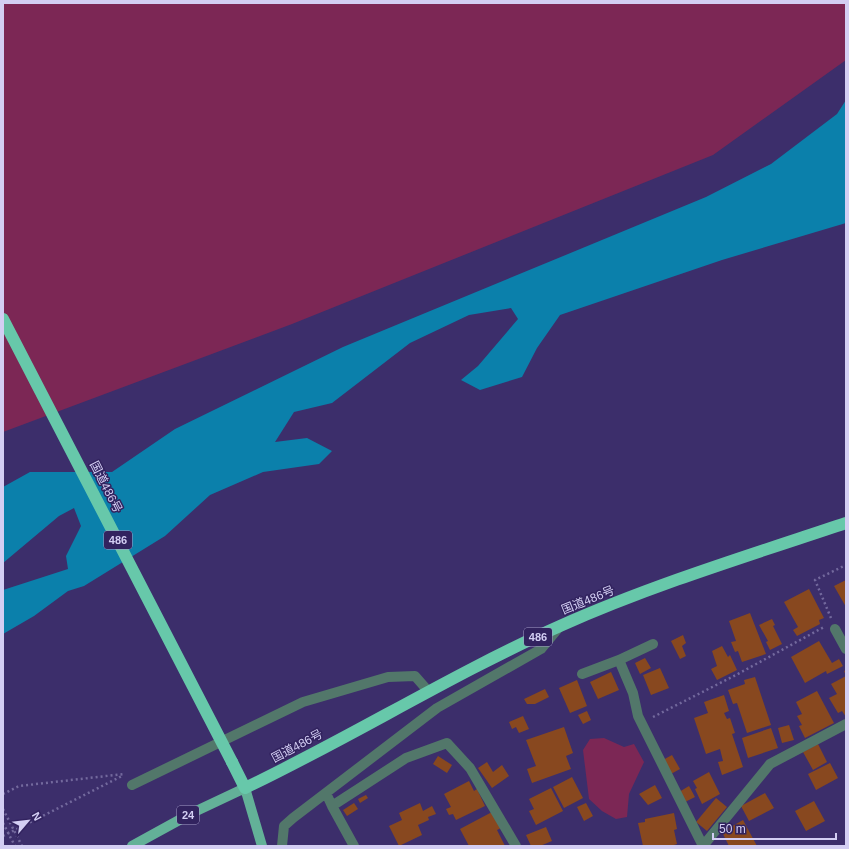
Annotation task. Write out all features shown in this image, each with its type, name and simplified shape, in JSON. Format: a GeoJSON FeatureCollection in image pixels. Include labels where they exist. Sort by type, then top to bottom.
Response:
{"type":"FeatureCollection","features":[{"type":"Feature","properties":{"kind":"highway","name":"国道486号"},"geometry":{"type":"LineString","coordinates":[[3,319],[245,788],[285,769],[428,692],[560,626],[684,577],[846,523]]}},
{"type":"Feature","properties":{"kind":"main road"},"geometry":{"type":"LineString","coordinates":[[245,788],[262,845]]}},
{"type":"Feature","properties":{"kind":"main road","name":"24"},"geometry":{"type":"LineString","coordinates":[[132,846],[192,813],[245,788]]}},
{"type":"Feature","properties":{"kind":"street"},"geometry":{"type":"LineString","coordinates":[[282,846],[284,826],[437,708],[541,649],[560,626]]}},
{"type":"Feature","properties":{"kind":"street"},"geometry":{"type":"LineString","coordinates":[[834,626],[846,649]]}},
{"type":"Feature","properties":{"kind":"street"},"geometry":{"type":"LineString","coordinates":[[582,674],[619,660],[653,644]]}},
{"type":"Feature","properties":{"kind":"street"},"geometry":{"type":"LineString","coordinates":[[619,660],[632,688],[641,723],[703,846],[770,764],[846,724]]}},
{"type":"Feature","properties":{"kind":"street"},"geometry":{"type":"LineString","coordinates":[[132,785],[303,702],[388,677],[415,676],[428,692]]}},
{"type":"Feature","properties":{"kind":"street"},"geometry":{"type":"LineString","coordinates":[[332,806],[406,758],[447,743],[470,768],[516,846]]}},
{"type":"Feature","properties":{"kind":"street"},"geometry":{"type":"LineString","coordinates":[[326,793],[354,846]]}},
{"type":"Feature","properties":{"kind":"path"},"geometry":{"type":"LineString","coordinates":[[641,723],[834,626],[815,580],[846,565]]}},
{"type":"Feature","properties":{"kind":"path"},"geometry":{"type":"LineString","coordinates":[[3,794],[19,786],[126,774],[3,836]]}},
{"type":"Feature","properties":{"kind":"path"},"geometry":{"type":"LineString","coordinates":[[3,809],[22,846]]}},
{"type":"Feature","properties":{"kind":"path"},"geometry":{"type":"LineString","coordinates":[[3,823],[15,846]]}},
{"type":"Feature","properties":{"kind":"shaded area"},"geometry":{"type":"Polygon","coordinates":[[[3,3],[846,3],[846,60],[713,155],[292,324],[3,432],[3,3]]]}},
{"type":"Feature","properties":{"kind":"shaded area"},"geometry":{"type":"Polygon","coordinates":[[[604,738],[624,747],[634,744],[644,762],[629,794],[627,817],[616,819],[602,811],[589,799],[583,750],[590,739],[604,738]]]}},
{"type":"Feature","properties":{"kind":"water"},"geometry":{"type":"Polygon","coordinates":[[[846,100],[846,223],[722,260],[560,315],[537,348],[522,377],[480,390],[461,380],[478,366],[518,319],[511,308],[469,315],[410,343],[332,403],[294,412],[275,442],[307,438],[332,451],[319,464],[263,472],[210,495],[165,536],[84,586],[68,591],[34,616],[3,634],[3,590],[68,569],[66,556],[81,526],[74,508],[59,516],[3,563],[3,487],[30,472],[112,472],[175,429],[343,347],[706,197],[771,164],[837,114],[846,100]]]}},
{"type":"Feature","properties":{"kind":"building"},"geometry":{"type":"Polygon","coordinates":[[[846,580],[846,607],[834,586],[846,580]]]}},
{"type":"Feature","properties":{"kind":"building"},"geometry":{"type":"Polygon","coordinates":[[[809,589],[824,618],[819,620],[820,624],[797,636],[793,630],[798,627],[784,602],[809,589]]]}},
{"type":"Feature","properties":{"kind":"building"},"geometry":{"type":"Polygon","coordinates":[[[750,613],[766,654],[742,662],[738,651],[735,652],[731,642],[736,641],[729,621],[750,613]]]}},
{"type":"Feature","properties":{"kind":"building"},"geometry":{"type":"Polygon","coordinates":[[[772,619],[775,625],[773,626],[782,644],[770,650],[766,642],[768,641],[759,625],[772,619]]]}},
{"type":"Feature","properties":{"kind":"building"},"geometry":{"type":"Polygon","coordinates":[[[683,635],[686,643],[682,646],[686,656],[680,659],[671,641],[683,635]]]}},
{"type":"Feature","properties":{"kind":"building"},"geometry":{"type":"Polygon","coordinates":[[[819,641],[832,663],[839,659],[843,666],[827,674],[826,671],[805,683],[791,657],[819,641]]]}},
{"type":"Feature","properties":{"kind":"building"},"geometry":{"type":"Polygon","coordinates":[[[722,646],[728,657],[730,655],[737,670],[717,680],[711,669],[717,666],[712,651],[722,646]]]}},
{"type":"Feature","properties":{"kind":"building"},"geometry":{"type":"Polygon","coordinates":[[[645,658],[651,668],[640,674],[635,663],[645,658]]]}},
{"type":"Feature","properties":{"kind":"building"},"geometry":{"type":"Polygon","coordinates":[[[660,668],[669,688],[651,695],[643,675],[660,668]]]}},
{"type":"Feature","properties":{"kind":"building"},"geometry":{"type":"Polygon","coordinates":[[[611,672],[619,690],[598,699],[590,682],[611,672]]]}},
{"type":"Feature","properties":{"kind":"building"},"geometry":{"type":"Polygon","coordinates":[[[846,676],[846,717],[842,711],[838,713],[829,698],[837,694],[831,684],[846,676]]]}},
{"type":"Feature","properties":{"kind":"building"},"geometry":{"type":"Polygon","coordinates":[[[755,677],[771,725],[747,733],[737,703],[733,704],[728,690],[745,684],[744,680],[755,677]]]}},
{"type":"Feature","properties":{"kind":"building"},"geometry":{"type":"Polygon","coordinates":[[[577,680],[587,706],[570,713],[559,688],[577,680]]]}},
{"type":"Feature","properties":{"kind":"building"},"geometry":{"type":"Polygon","coordinates":[[[545,689],[549,697],[535,704],[527,704],[524,699],[545,689]]]}},
{"type":"Feature","properties":{"kind":"building"},"geometry":{"type":"Polygon","coordinates":[[[817,691],[834,723],[805,738],[799,726],[802,725],[797,716],[802,714],[796,702],[817,691]]]}},
{"type":"Feature","properties":{"kind":"building"},"geometry":{"type":"Polygon","coordinates":[[[724,695],[729,711],[724,713],[727,719],[730,718],[735,733],[732,734],[743,767],[722,775],[718,762],[723,761],[720,749],[706,754],[694,718],[708,713],[704,702],[724,695]]]}},
{"type":"Feature","properties":{"kind":"building"},"geometry":{"type":"Polygon","coordinates":[[[587,711],[591,720],[583,724],[578,715],[587,711]]]}},
{"type":"Feature","properties":{"kind":"building"},"geometry":{"type":"Polygon","coordinates":[[[523,716],[529,729],[519,733],[516,727],[512,729],[509,722],[523,716]]]}},
{"type":"Feature","properties":{"kind":"building"},"geometry":{"type":"Polygon","coordinates":[[[789,725],[794,740],[782,743],[778,728],[789,725]]]}},
{"type":"Feature","properties":{"kind":"building"},"geometry":{"type":"Polygon","coordinates":[[[564,727],[573,753],[566,756],[571,769],[532,783],[527,769],[536,766],[526,740],[564,727]]]}},
{"type":"Feature","properties":{"kind":"building"},"geometry":{"type":"Polygon","coordinates":[[[771,728],[778,748],[748,758],[742,738],[771,728]]]}},
{"type":"Feature","properties":{"kind":"building"},"geometry":{"type":"Polygon","coordinates":[[[818,744],[827,762],[813,770],[803,752],[818,744]]]}},
{"type":"Feature","properties":{"kind":"building"},"geometry":{"type":"Polygon","coordinates":[[[672,755],[680,769],[669,775],[661,761],[672,755]]]}},
{"type":"Feature","properties":{"kind":"building"},"geometry":{"type":"Polygon","coordinates":[[[438,756],[452,765],[447,773],[433,764],[438,756]]]}},
{"type":"Feature","properties":{"kind":"building"},"geometry":{"type":"Polygon","coordinates":[[[487,762],[493,772],[502,765],[509,776],[492,788],[478,768],[487,762]]]}},
{"type":"Feature","properties":{"kind":"building"},"geometry":{"type":"Polygon","coordinates":[[[830,763],[838,778],[816,790],[808,774],[830,763]]]}},
{"type":"Feature","properties":{"kind":"building"},"geometry":{"type":"Polygon","coordinates":[[[709,772],[720,794],[702,804],[693,781],[709,772]]]}},
{"type":"Feature","properties":{"kind":"building"},"geometry":{"type":"Polygon","coordinates":[[[572,777],[583,798],[564,808],[553,787],[572,777]]]}},
{"type":"Feature","properties":{"kind":"building"},"geometry":{"type":"Polygon","coordinates":[[[469,781],[474,791],[477,789],[485,806],[456,820],[453,814],[449,815],[446,809],[451,807],[444,794],[469,781]]]}},
{"type":"Feature","properties":{"kind":"building"},"geometry":{"type":"Polygon","coordinates":[[[655,785],[662,798],[648,805],[639,794],[655,785]]]}},
{"type":"Feature","properties":{"kind":"building"},"geometry":{"type":"Polygon","coordinates":[[[689,786],[695,797],[685,802],[679,792],[689,786]]]}},
{"type":"Feature","properties":{"kind":"building"},"geometry":{"type":"Polygon","coordinates":[[[551,788],[563,811],[536,825],[529,811],[534,809],[529,799],[551,788]]]}},
{"type":"Feature","properties":{"kind":"building"},"geometry":{"type":"Polygon","coordinates":[[[765,793],[774,808],[749,821],[741,806],[765,793]]]}},
{"type":"Feature","properties":{"kind":"building"},"geometry":{"type":"Polygon","coordinates":[[[366,795],[368,798],[360,803],[358,799],[366,795]]]}},
{"type":"Feature","properties":{"kind":"building"},"geometry":{"type":"Polygon","coordinates":[[[716,798],[727,807],[707,831],[696,822],[716,798]]]}},
{"type":"Feature","properties":{"kind":"building"},"geometry":{"type":"Polygon","coordinates":[[[814,801],[825,821],[806,831],[795,811],[814,801]]]}},
{"type":"Feature","properties":{"kind":"building"},"geometry":{"type":"Polygon","coordinates":[[[354,803],[358,809],[347,816],[343,810],[354,803]]]}},
{"type":"Feature","properties":{"kind":"building"},"geometry":{"type":"Polygon","coordinates":[[[420,803],[423,811],[432,806],[436,814],[428,817],[429,820],[418,825],[422,835],[399,846],[389,826],[402,820],[399,813],[420,803]]]}},
{"type":"Feature","properties":{"kind":"building"},"geometry":{"type":"Polygon","coordinates":[[[586,803],[593,816],[584,821],[577,807],[586,803]]]}},
{"type":"Feature","properties":{"kind":"building"},"geometry":{"type":"Polygon","coordinates":[[[492,812],[501,828],[497,830],[505,846],[469,846],[460,829],[492,812]]]}},
{"type":"Feature","properties":{"kind":"building"},"geometry":{"type":"Polygon","coordinates":[[[674,813],[677,829],[674,830],[677,844],[671,846],[643,846],[638,823],[645,822],[645,819],[674,813]]]}},
{"type":"Feature","properties":{"kind":"building"},"geometry":{"type":"Polygon","coordinates":[[[743,820],[757,846],[729,846],[722,832],[743,820]]]}},
{"type":"Feature","properties":{"kind":"building"},"geometry":{"type":"Polygon","coordinates":[[[546,827],[552,841],[540,846],[531,846],[526,835],[546,827]]]}}]}
